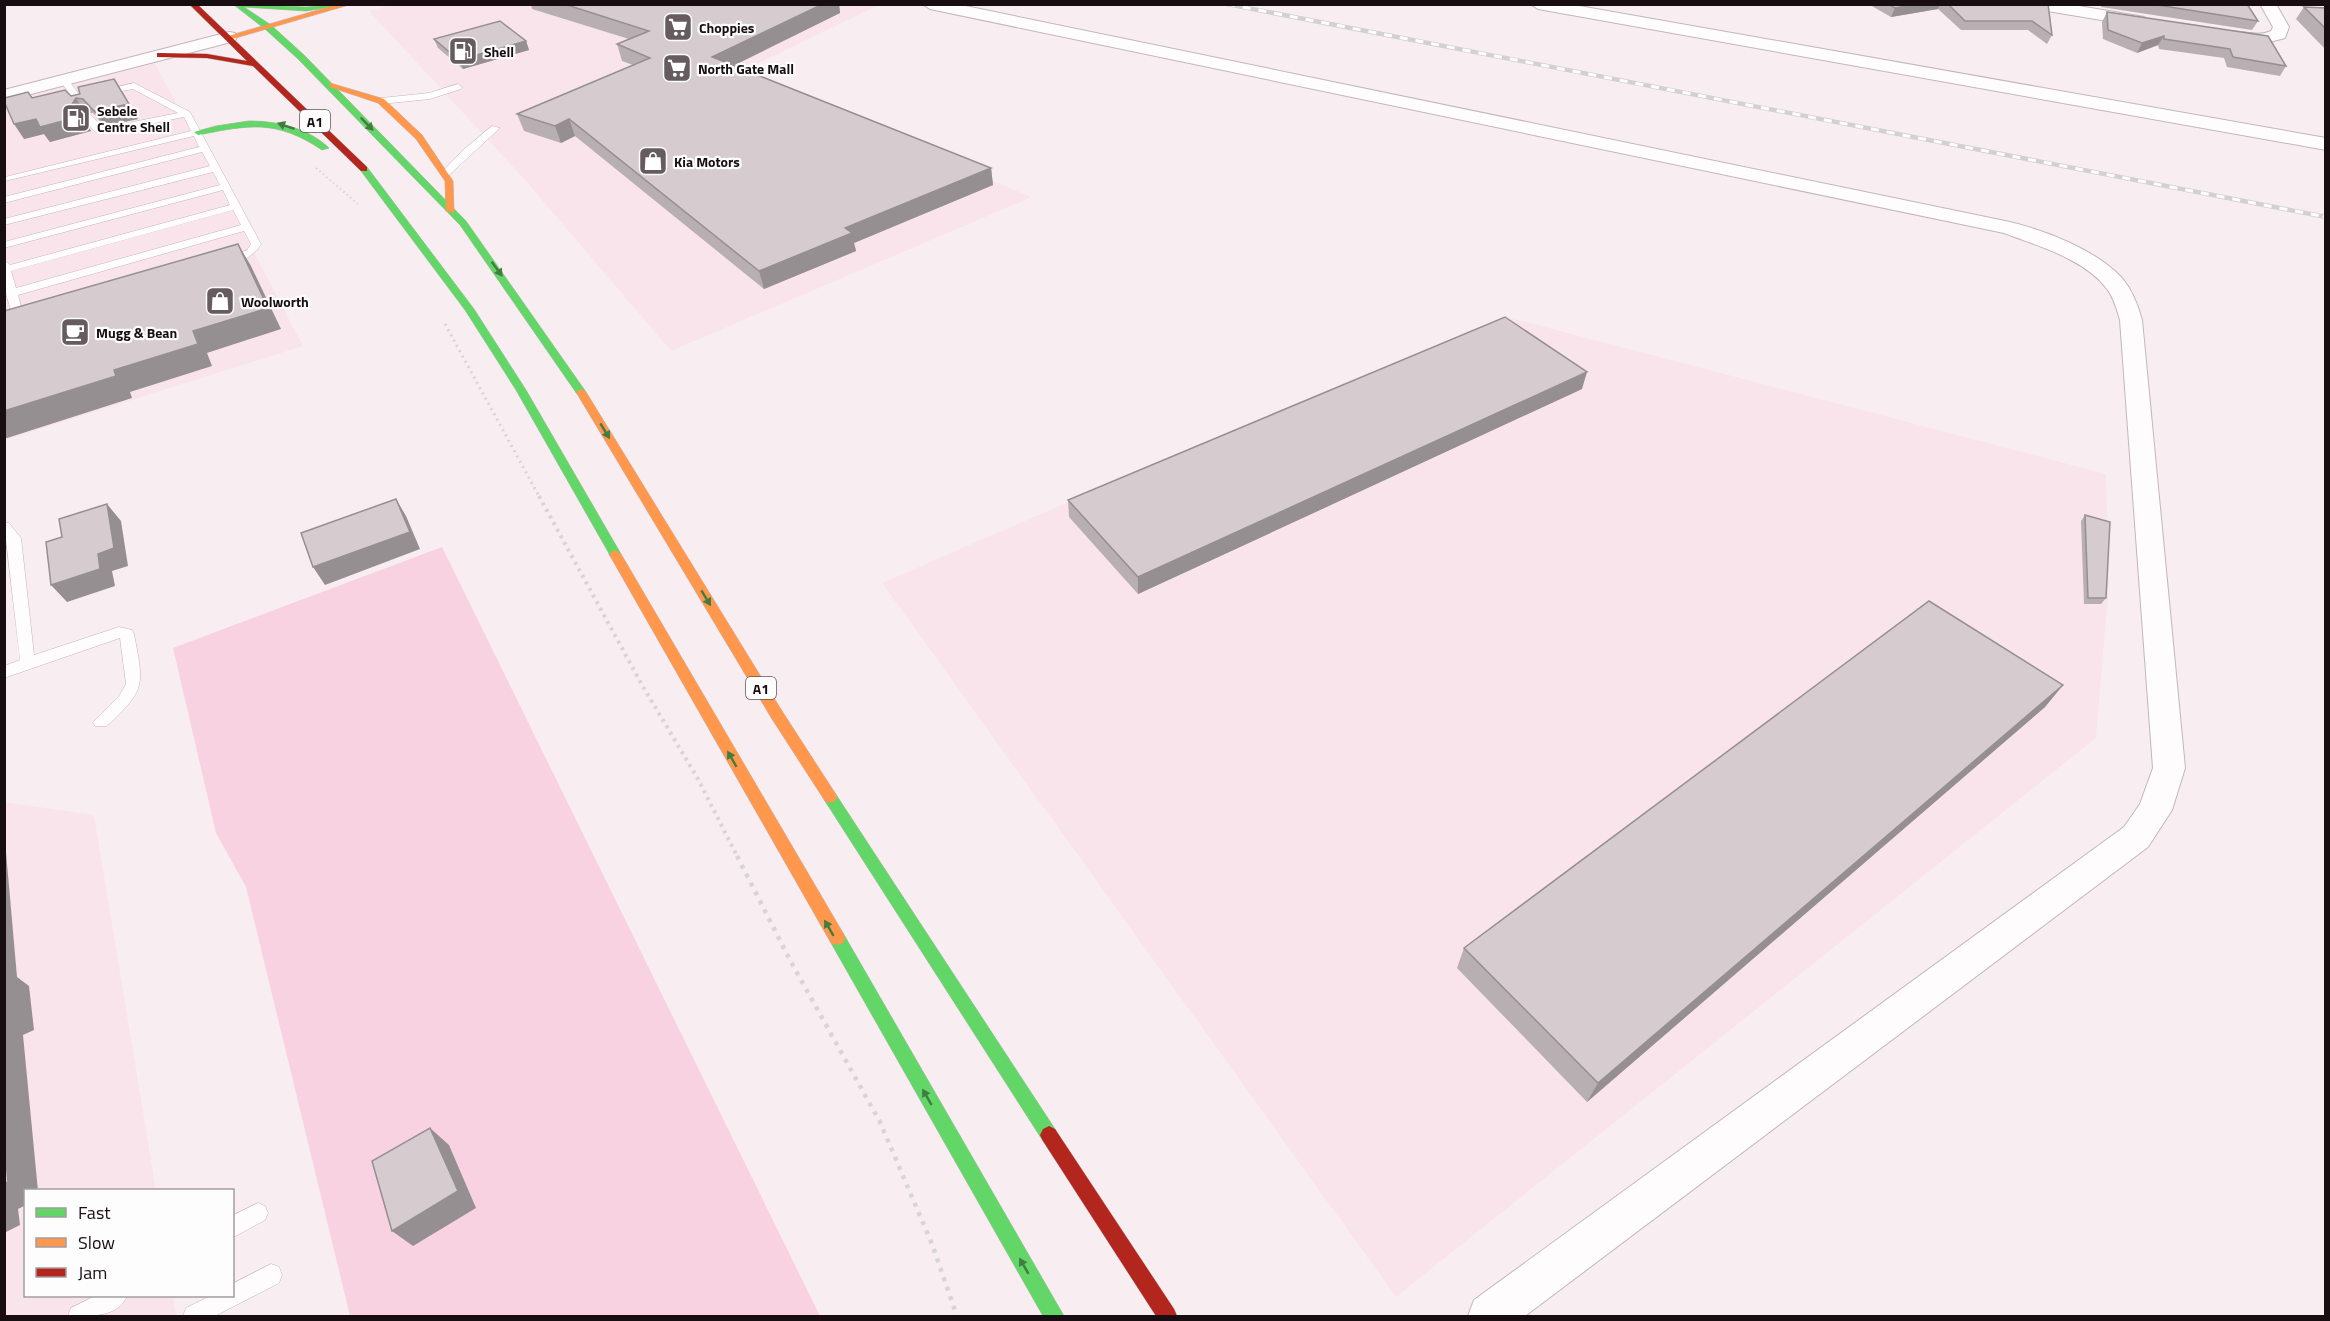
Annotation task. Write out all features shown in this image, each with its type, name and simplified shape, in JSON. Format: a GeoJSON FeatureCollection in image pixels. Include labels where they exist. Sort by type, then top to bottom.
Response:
{"type":"FeatureCollection","features":[{"type":"Feature","properties":{"kind":"main road"},"geometry":{"type":"LineString","coordinates":[[237,4],[299,9],[349,4]]}},
{"type":"Feature","properties":{"kind":"main road","name":"A1"},"geometry":{"type":"LineString","coordinates":[[237,4],[304,51],[326,82],[463,223],[568,370],[777,715],[1169,1312]]}},
{"type":"Feature","properties":{"kind":"main road"},"geometry":{"type":"LineString","coordinates":[[325,25],[349,4]]}},
{"type":"Feature","properties":{"kind":"main road"},"geometry":{"type":"LineString","coordinates":[[229,38],[349,4]]}},
{"type":"Feature","properties":{"kind":"main road"},"geometry":{"type":"LineString","coordinates":[[160,55],[191,31],[196,20],[193,5]]}},
{"type":"Feature","properties":{"kind":"main road","name":"A1"},"geometry":{"type":"LineString","coordinates":[[193,5],[372,177],[469,309],[521,390],[1054,1317]]}},
{"type":"Feature","properties":{"kind":"main road"},"geometry":{"type":"LineString","coordinates":[[160,55],[207,56],[258,65]]}},
{"type":"Feature","properties":{"kind":"main road"},"geometry":{"type":"LineString","coordinates":[[326,82],[381,101],[394,111],[419,137],[449,181],[451,211]]}},
{"type":"Feature","properties":{"kind":"main road"},"geometry":{"type":"LineString","coordinates":[[187,114],[246,123]]}},
{"type":"Feature","properties":{"kind":"main road"},"geometry":{"type":"LineString","coordinates":[[198,132],[268,121],[297,130],[350,167],[372,177]]}},
{"type":"Feature","properties":{"kind":"street"},"geometry":{"type":"LineString","coordinates":[[930,4],[2010,228],[2095,268],[2113,281],[2124,298],[2131,320],[2169,768],[2155,810],[2136,837],[1490,1317]]}},
{"type":"Feature","properties":{"kind":"street"},"geometry":{"type":"LineString","coordinates":[[1538,4],[2325,144]]}},
{"type":"Feature","properties":{"kind":"street"},"geometry":{"type":"LineString","coordinates":[[2035,4],[2078,8],[2162,25]]}},
{"type":"Feature","properties":{"kind":"street"},"geometry":{"type":"LineString","coordinates":[[2210,32],[2245,38],[2272,38],[2279,34],[2281,27],[2268,4]]}},
{"type":"Feature","properties":{"kind":"street"},"geometry":{"type":"LineString","coordinates":[[4,96],[229,38]]}},
{"type":"Feature","properties":{"kind":"lane"},"geometry":{"type":"LineString","coordinates":[[64,80],[83,107]]}},
{"type":"Feature","properties":{"kind":"lane"},"geometry":{"type":"LineString","coordinates":[[76,98],[134,86],[187,114],[234,207],[256,244],[251,252],[219,264]]}},
{"type":"Feature","properties":{"kind":"lane"},"geometry":{"type":"LineString","coordinates":[[381,101],[430,96],[458,87]]}},
{"type":"Feature","properties":{"kind":"lane"},"geometry":{"type":"LineString","coordinates":[[88,117],[97,129],[102,131],[187,114]]}},
{"type":"Feature","properties":{"kind":"lane"},"geometry":{"type":"LineString","coordinates":[[445,174],[465,153],[495,128]]}},
{"type":"Feature","properties":{"kind":"lane"},"geometry":{"type":"LineString","coordinates":[[6,180],[198,132]]}},
{"type":"Feature","properties":{"kind":"lane"},"geometry":{"type":"LineString","coordinates":[[4,200],[205,148]]}},
{"type":"Feature","properties":{"kind":"lane"},"geometry":{"type":"LineString","coordinates":[[4,222],[215,168]]}},
{"type":"Feature","properties":{"kind":"lane"},"geometry":{"type":"LineString","coordinates":[[4,245],[224,187]]}},
{"type":"Feature","properties":{"kind":"lane"},"geometry":{"type":"LineString","coordinates":[[4,326],[25,320],[12,293],[5,266],[234,207]]}},
{"type":"Feature","properties":{"kind":"lane"},"geometry":{"type":"LineString","coordinates":[[12,293],[247,227]]}},
{"type":"Feature","properties":{"kind":"lane"},"geometry":{"type":"LineString","coordinates":[[6,528],[14,538],[28,664]]}},
{"type":"Feature","properties":{"kind":"lane"},"geometry":{"type":"LineString","coordinates":[[4,672],[106,635],[119,632],[127,634],[135,683],[132,693],[101,722]]}},
{"type":"Feature","properties":{"kind":"lane"},"geometry":{"type":"LineString","coordinates":[[234,1227],[258,1213]]}},
{"type":"Feature","properties":{"kind":"lane"},"geometry":{"type":"LineString","coordinates":[[234,1295],[271,1275]]}},
{"type":"Feature","properties":{"kind":"lane"},"geometry":{"type":"LineString","coordinates":[[79,1317],[114,1297]]}},
{"type":"Feature","properties":{"kind":"lane"},"geometry":{"type":"LineString","coordinates":[[194,1317],[231,1297]]}},
{"type":"Feature","properties":{"kind":"path"},"geometry":{"type":"LineString","coordinates":[[311,164],[363,208]]}},
{"type":"Feature","properties":{"kind":"path"},"geometry":{"type":"LineString","coordinates":[[444,322],[636,675],[698,779],[791,962],[880,1122],[932,1244],[957,1317]]}},
{"type":"Feature","properties":{"kind":"shaded area"},"geometry":{"type":"Polygon","coordinates":[[[395,4],[879,5],[732,76],[1032,197],[671,351],[524,179],[369,11],[395,4]]]}},
{"type":"Feature","properties":{"kind":"shaded area"},"geometry":{"type":"Polygon","coordinates":[[[155,63],[303,346],[5,440],[5,102],[155,63]]]}},
{"type":"Feature","properties":{"kind":"shaded area"},"geometry":{"type":"Polygon","coordinates":[[[1511,318],[2106,474],[2109,584],[2096,738],[1396,1297],[882,583],[1089,493],[1511,318]]]}},
{"type":"Feature","properties":{"kind":"shaded area"},"geometry":{"type":"Polygon","coordinates":[[[442,547],[820,1316],[350,1316],[246,887],[216,833],[173,648],[442,547]]]}},
{"type":"Feature","properties":{"kind":"shaded area"},"geometry":{"type":"Polygon","coordinates":[[[4,802],[94,815],[156,1189],[24,1189],[24,1297],[173,1297],[176,1316],[5,1316],[4,802]]]}},
{"type":"Feature","properties":{"kind":"building"},"geometry":{"type":"Polygon","coordinates":[[[564,4],[823,4],[712,57],[991,168],[845,228],[852,233],[759,271],[569,119],[555,126],[517,114],[650,58],[617,44],[649,31],[564,4]]]}},
{"type":"Feature","properties":{"kind":"building"},"geometry":{"type":"Polygon","coordinates":[[[1888,4],[1915,4],[1895,8],[1888,4]]]}},
{"type":"Feature","properties":{"kind":"building"},"geometry":{"type":"Polygon","coordinates":[[[1948,4],[2048,4],[2052,35],[2032,21],[1965,21],[1948,4]]]}},
{"type":"Feature","properties":{"kind":"building"},"geometry":{"type":"Polygon","coordinates":[[[2151,4],[2247,4],[2258,21],[2151,4]]]}},
{"type":"Feature","properties":{"kind":"building"},"geometry":{"type":"Polygon","coordinates":[[[2304,7],[2325,8],[2325,28],[2304,7]]]}},
{"type":"Feature","properties":{"kind":"building"},"geometry":{"type":"Polygon","coordinates":[[[2107,12],[2268,36],[2286,66],[2233,57],[2230,49],[2164,39],[2164,36],[2142,43],[2108,30],[2107,12]]]}},
{"type":"Feature","properties":{"kind":"building"},"geometry":{"type":"Polygon","coordinates":[[[500,21],[526,41],[459,60],[434,39],[500,21]]]}},
{"type":"Feature","properties":{"kind":"building"},"geometry":{"type":"Polygon","coordinates":[[[114,79],[129,104],[94,111],[83,99],[76,98],[72,104],[82,116],[40,127],[36,119],[14,124],[4,101],[4,98],[28,92],[32,98],[65,90],[71,96],[80,94],[78,87],[114,79]]]}},
{"type":"Feature","properties":{"kind":"building"},"geometry":{"type":"Polygon","coordinates":[[[238,244],[268,308],[193,331],[198,344],[114,370],[116,376],[4,411],[4,311],[238,244]]]}},
{"type":"Feature","properties":{"kind":"building"},"geometry":{"type":"Polygon","coordinates":[[[1505,317],[1587,372],[1138,577],[1068,500],[1505,317]]]}},
{"type":"Feature","properties":{"kind":"building"},"geometry":{"type":"Polygon","coordinates":[[[396,499],[410,532],[313,567],[301,533],[396,499]]]}},
{"type":"Feature","properties":{"kind":"building"},"geometry":{"type":"Polygon","coordinates":[[[107,504],[114,548],[98,554],[100,569],[51,585],[46,542],[62,537],[59,519],[107,504]]]}},
{"type":"Feature","properties":{"kind":"building"},"geometry":{"type":"Polygon","coordinates":[[[2085,515],[2110,522],[2106,598],[2088,598],[2085,515]]]}},
{"type":"Feature","properties":{"kind":"building"},"geometry":{"type":"Polygon","coordinates":[[[1929,601],[2063,685],[1598,1083],[1464,948],[1929,601]]]}},
{"type":"Feature","properties":{"kind":"building"},"geometry":{"type":"Polygon","coordinates":[[[430,1128],[458,1191],[392,1231],[372,1161],[430,1128]]]}},
{"type":"Feature","properties":{"kind":"building"},"geometry":{"type":"Polygon","coordinates":[[[4,1140],[8,1182],[4,1184],[4,1140]]]}},
{"type":"Feature","properties":{"kind":"railway"},"geometry":{"type":"LineString","coordinates":[[1227,4],[2326,217],[2323,216]]}},
{"type":"Feature","properties":{"kind":"traffic: fast"},"geometry":{"type":"LineString","coordinates":[[236,4],[268,27],[301,57],[463,223],[581,392]]}},
{"type":"Feature","properties":{"kind":"traffic: fast"},"geometry":{"type":"LineString","coordinates":[[239,4],[306,9],[346,4]]}},
{"type":"Feature","properties":{"kind":"traffic: fast"},"geometry":{"type":"LineString","coordinates":[[198,132],[249,124],[264,124],[294,130],[325,148]]}},
{"type":"Feature","properties":{"kind":"traffic: fast"},"geometry":{"type":"LineString","coordinates":[[364,169],[469,309],[521,390],[615,554]]}},
{"type":"Feature","properties":{"kind":"traffic: fast"},"geometry":{"type":"LineString","coordinates":[[830,797],[1049,1135]]}},
{"type":"Feature","properties":{"kind":"traffic: fast"},"geometry":{"type":"LineString","coordinates":[[837,938],[1054,1316]]}},
{"type":"Feature","properties":{"kind":"traffic: slow"},"geometry":{"type":"LineString","coordinates":[[229,37],[349,4]]}},
{"type":"Feature","properties":{"kind":"traffic: slow"},"geometry":{"type":"LineString","coordinates":[[333,85],[381,101],[419,137],[449,181],[451,211]]}},
{"type":"Feature","properties":{"kind":"traffic: slow"},"geometry":{"type":"LineString","coordinates":[[581,392],[777,715],[830,797]]}},
{"type":"Feature","properties":{"kind":"traffic: slow"},"geometry":{"type":"LineString","coordinates":[[615,554],[837,938]]}},
{"type":"Feature","properties":{"kind":"traffic: jam"},"geometry":{"type":"LineString","coordinates":[[192,4],[364,169]]}},
{"type":"Feature","properties":{"kind":"traffic: jam"},"geometry":{"type":"LineString","coordinates":[[160,55],[207,56],[258,65]]}},
{"type":"Feature","properties":{"kind":"traffic: jam"},"geometry":{"type":"LineString","coordinates":[[1049,1135],[1167,1316]]}},
{"type":"Feature","properties":{"kind":"place","name":"Choppies"},"geometry":{"type":"Point","coordinates":[678,27]}},
{"type":"Feature","properties":{"kind":"place","name":"Shell"},"geometry":{"type":"Point","coordinates":[463,51]}},
{"type":"Feature","properties":{"kind":"place","name":"North Gate Mall"},"geometry":{"type":"Point","coordinates":[677,68]}},
{"type":"Feature","properties":{"kind":"place","name":"Sebele Centre Shell"},"geometry":{"type":"Point","coordinates":[76,118]}},
{"type":"Feature","properties":{"kind":"place","name":"Kia Motors"},"geometry":{"type":"Point","coordinates":[653,161]}},
{"type":"Feature","properties":{"kind":"place","name":"Woolworth"},"geometry":{"type":"Point","coordinates":[220,301]}},
{"type":"Feature","properties":{"kind":"place","name":"Mugg & Bean"},"geometry":{"type":"Point","coordinates":[75,332]}}]}
